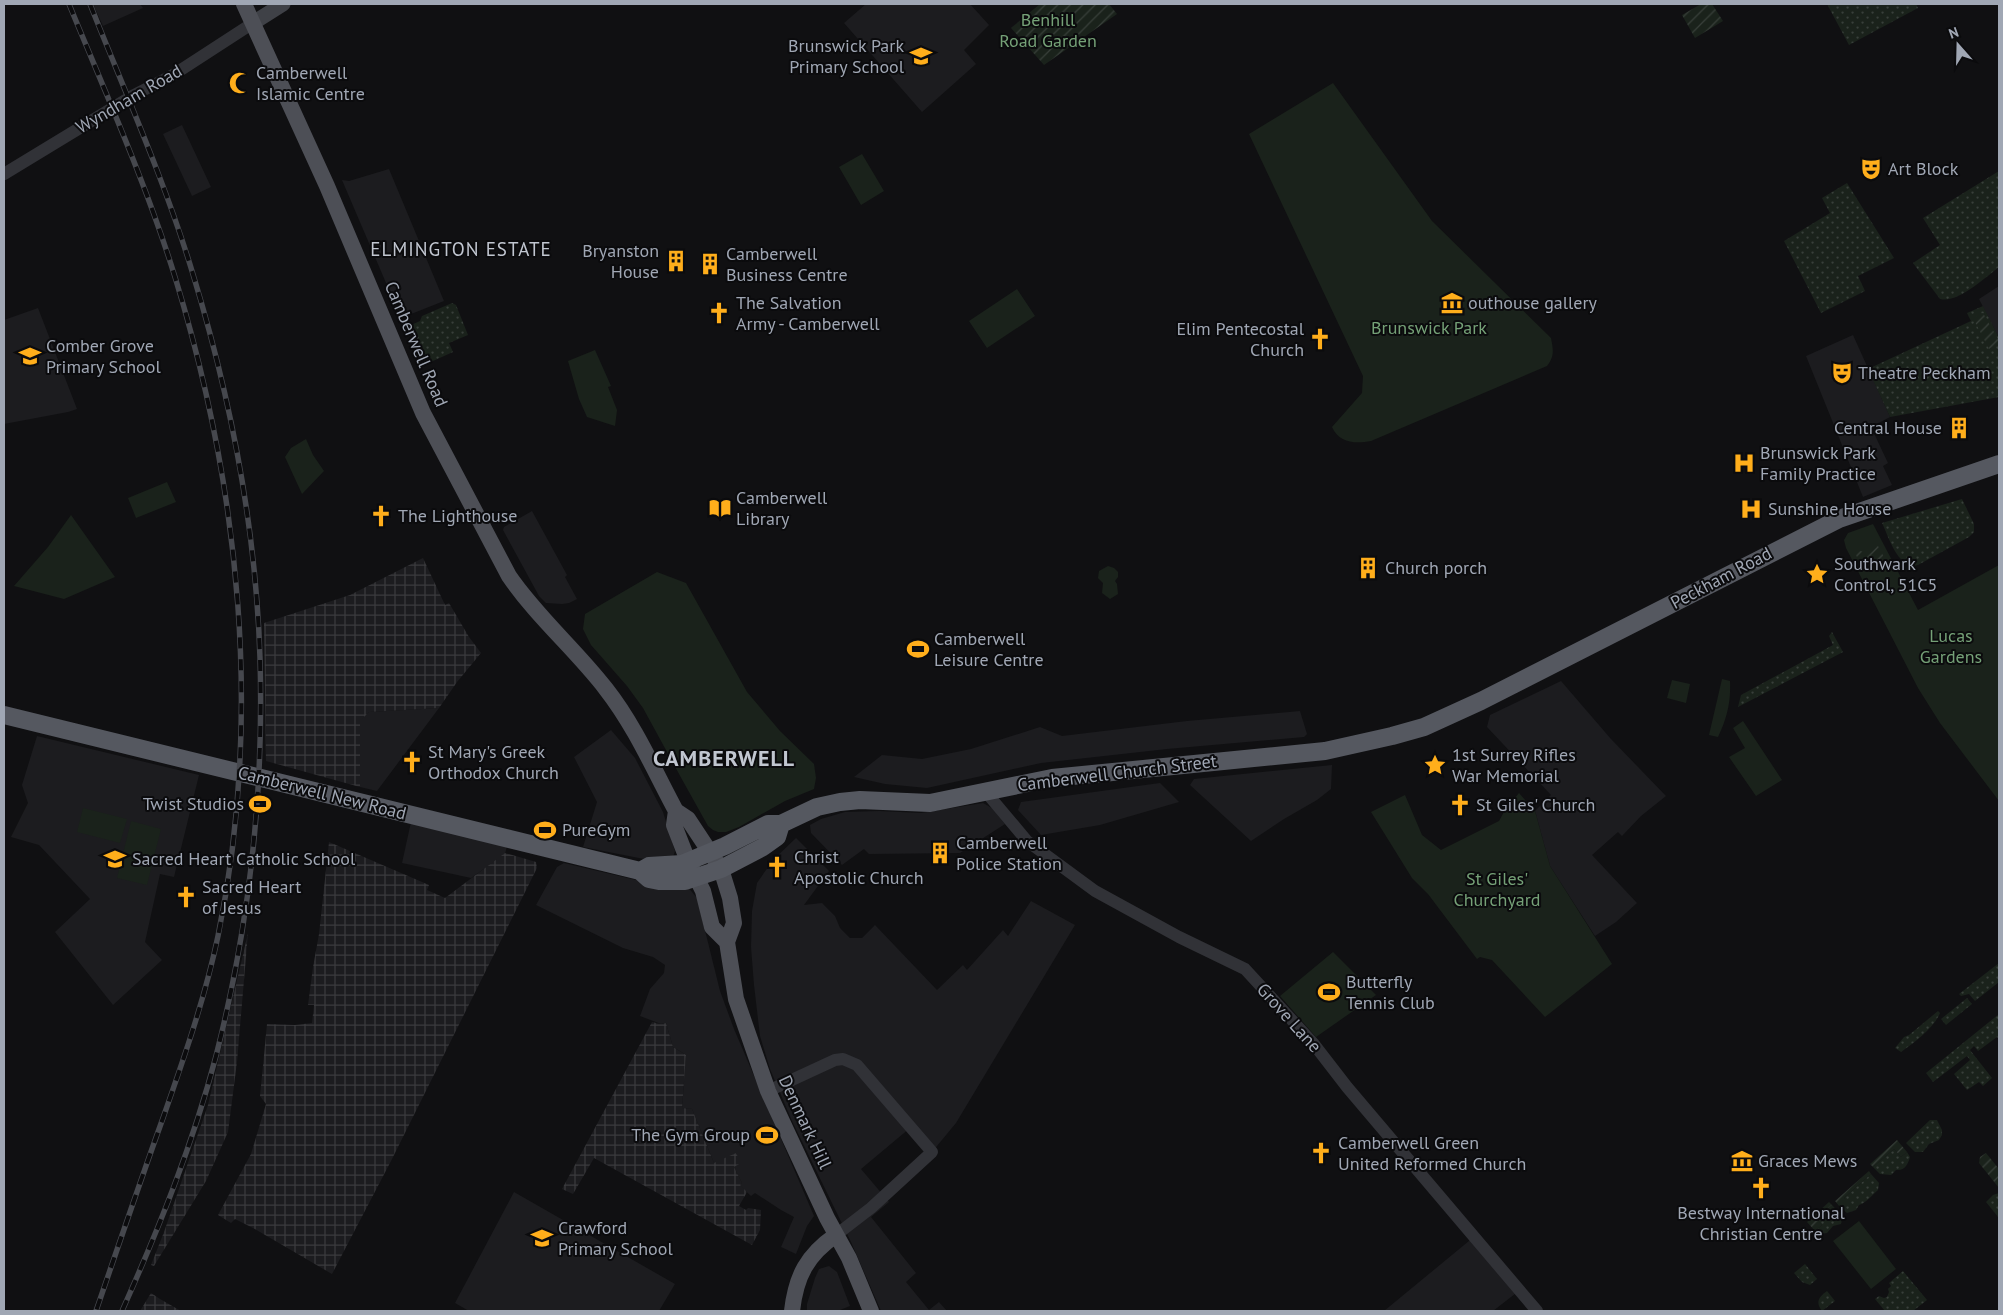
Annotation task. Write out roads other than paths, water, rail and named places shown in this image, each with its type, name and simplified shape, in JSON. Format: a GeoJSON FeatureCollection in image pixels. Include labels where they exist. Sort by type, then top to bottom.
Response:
{"type":"FeatureCollection","features":[{"type":"Feature","properties":{"kind":"highway","name":"Peckham Road"},"geometry":{"type":"LineString","coordinates":[[1453,715],[1838,519],[1999,464]]}},
{"type":"Feature","properties":{"kind":"highway","name":"Camberwell New Road"},"geometry":{"type":"LineString","coordinates":[[4,714],[640,871],[649,880],[685,881],[721,869],[750,855],[777,837],[781,824],[768,824],[712,852],[688,861],[674,865],[649,866],[640,871]]}},
{"type":"Feature","properties":{"kind":"highway","name":"Camberwell Church Street"},"geometry":{"type":"LineString","coordinates":[[781,824],[817,807],[840,802],[860,800],[930,802],[1052,778],[1325,751],[1407,732],[1453,715]]}},
{"type":"Feature","properties":{"kind":"main road","name":"Camberwell Road"},"geometry":{"type":"LineString","coordinates":[[244,4],[327,186],[427,422],[509,576],[527,600],[554,628],[606,689],[620,709],[676,811]]}},
{"type":"Feature","properties":{"kind":"main road"},"geometry":{"type":"LineString","coordinates":[[253,22],[283,4]]}},
{"type":"Feature","properties":{"kind":"main road"},"geometry":{"type":"LineString","coordinates":[[676,811],[674,825],[688,861],[703,891],[712,927],[727,942]]}},
{"type":"Feature","properties":{"kind":"main road","name":"Denmark Hill"},"geometry":{"type":"LineString","coordinates":[[676,811],[688,819],[712,852],[721,869],[730,898],[734,922],[727,942],[736,999],[768,1091],[836,1235],[849,1258],[871,1311]]}},
{"type":"Feature","properties":{"kind":"main road"},"geometry":{"type":"LineString","coordinates":[[792,1311],[793,1297],[801,1274],[811,1256],[819,1247],[836,1235]]}},
{"type":"Feature","properties":{"kind":"street","name":"Wyndham Road"},"geometry":{"type":"LineString","coordinates":[[4,174],[134,95],[173,75],[253,22]]}},
{"type":"Feature","properties":{"kind":"street","name":"Grove Lane"},"geometry":{"type":"LineString","coordinates":[[985,791],[1027,841],[1095,891],[1245,969],[1313,1043],[1347,1087],[1537,1311]]}},
{"type":"Feature","properties":{"kind":"street"},"geometry":{"type":"LineString","coordinates":[[768,1091],[835,1060],[850,1061],[856,1065],[932,1152],[871,1208],[836,1235]]}},
{"type":"Feature","properties":{"kind":"railway"},"geometry":{"type":"LineString","coordinates":[[69,4],[125,139],[164,242],[197,357],[215,439],[229,521],[238,604],[241,687],[239,770],[232,854],[213,959],[186,1050],[96,1311]]}},
{"type":"Feature","properties":{"kind":"railway"},"geometry":{"type":"LineString","coordinates":[[90,4],[169,203],[206,318],[229,414],[247,511],[253,560],[260,658],[261,708],[257,808],[245,908],[228,1007],[207,1089],[186,1153],[162,1217],[122,1311]]}},
{"type":"Feature","properties":{"kind":"place","name":"Brunswick Park Primary School"},"geometry":{"type":"Point","coordinates":[921,56]}},
{"type":"Feature","properties":{"kind":"place","name":"Camberwell Islamic Centre"},"geometry":{"type":"Point","coordinates":[240,83]}},
{"type":"Feature","properties":{"kind":"place","name":"Art Block"},"geometry":{"type":"Point","coordinates":[1871,169]}},
{"type":"Feature","properties":{"kind":"place","name":"Bryanston House"},"geometry":{"type":"Point","coordinates":[676,261]}},
{"type":"Feature","properties":{"kind":"place","name":"Camberwell Business Centre"},"geometry":{"type":"Point","coordinates":[710,264]}},
{"type":"Feature","properties":{"kind":"place","name":"outhouse gallery"},"geometry":{"type":"Point","coordinates":[1452,303]}},
{"type":"Feature","properties":{"kind":"place","name":"The Salvation Army - Camberwell"},"geometry":{"type":"Point","coordinates":[719,313]}},
{"type":"Feature","properties":{"kind":"place","name":"Elim Pentecostal Church"},"geometry":{"type":"Point","coordinates":[1320,339]}},
{"type":"Feature","properties":{"kind":"place","name":"Comber Grove Primary School"},"geometry":{"type":"Point","coordinates":[30,356]}},
{"type":"Feature","properties":{"kind":"place","name":"Theatre Peckham"},"geometry":{"type":"Point","coordinates":[1842,373]}},
{"type":"Feature","properties":{"kind":"place","name":"Central House"},"geometry":{"type":"Point","coordinates":[1959,428]}},
{"type":"Feature","properties":{"kind":"place","name":"Brunswick Park Family Practice"},"geometry":{"type":"Point","coordinates":[1744,463]}},
{"type":"Feature","properties":{"kind":"place","name":"Camberwell Library"},"geometry":{"type":"Point","coordinates":[720,508]}},
{"type":"Feature","properties":{"kind":"place","name":"Sunshine House"},"geometry":{"type":"Point","coordinates":[1751,509]}},
{"type":"Feature","properties":{"kind":"place","name":"The Lighthouse"},"geometry":{"type":"Point","coordinates":[381,516]}},
{"type":"Feature","properties":{"kind":"place","name":"Church porch"},"geometry":{"type":"Point","coordinates":[1368,568]}},
{"type":"Feature","properties":{"kind":"place","name":"Southwark Control, 51C5"},"geometry":{"type":"Point","coordinates":[1817,574]}},
{"type":"Feature","properties":{"kind":"place","name":"Camberwell Leisure Centre"},"geometry":{"type":"Point","coordinates":[918,649]}},
{"type":"Feature","properties":{"kind":"place","name":"St Mary's Greek Orthodox Church"},"geometry":{"type":"Point","coordinates":[412,762]}},
{"type":"Feature","properties":{"kind":"place","name":"1st Surrey Rifles War Memorial"},"geometry":{"type":"Point","coordinates":[1435,765]}},
{"type":"Feature","properties":{"kind":"place","name":"Twist Studios"},"geometry":{"type":"Point","coordinates":[260,804]}},
{"type":"Feature","properties":{"kind":"place","name":"St Giles' Church"},"geometry":{"type":"Point","coordinates":[1460,805]}},
{"type":"Feature","properties":{"kind":"place","name":"PureGym"},"geometry":{"type":"Point","coordinates":[545,830]}},
{"type":"Feature","properties":{"kind":"place","name":"Camberwell Police Station"},"geometry":{"type":"Point","coordinates":[940,853]}},
{"type":"Feature","properties":{"kind":"place","name":"Sacred Heart Catholic School"},"geometry":{"type":"Point","coordinates":[115,859]}},
{"type":"Feature","properties":{"kind":"place","name":"Christ Apostolic Church"},"geometry":{"type":"Point","coordinates":[777,867]}},
{"type":"Feature","properties":{"kind":"place","name":"Sacred Heart of Jesus"},"geometry":{"type":"Point","coordinates":[186,897]}},
{"type":"Feature","properties":{"kind":"place","name":"Butterfly Tennis Club"},"geometry":{"type":"Point","coordinates":[1329,992]}},
{"type":"Feature","properties":{"kind":"place","name":"The Gym Group"},"geometry":{"type":"Point","coordinates":[767,1135]}},
{"type":"Feature","properties":{"kind":"place","name":"Camberwell Green United Reformed Church"},"geometry":{"type":"Point","coordinates":[1321,1153]}},
{"type":"Feature","properties":{"kind":"place","name":"Graces Mews"},"geometry":{"type":"Point","coordinates":[1742,1161]}},
{"type":"Feature","properties":{"kind":"place","name":"Bestway International Christian Centre"},"geometry":{"type":"Point","coordinates":[1761,1188]}},
{"type":"Feature","properties":{"kind":"place","name":"Crawford Primary School"},"geometry":{"type":"Point","coordinates":[542,1238]}},
{"type":"Feature","properties":{"kind":"district","name":"ELMINGTON ESTATE"},"geometry":{"type":"Point","coordinates":[461,249]}},
{"type":"Feature","properties":{"kind":"district","name":"CAMBERWELL"},"geometry":{"type":"Point","coordinates":[724,758]}},
{"type":"Feature","properties":{"kind":"park label","name":"Benhill Road Garden"},"geometry":{"type":"Point","coordinates":[1048,30]}},
{"type":"Feature","properties":{"kind":"park label","name":"Brunswick Park"},"geometry":{"type":"Point","coordinates":[1429,328]}},
{"type":"Feature","properties":{"kind":"park label","name":"Lucas Gardens"},"geometry":{"type":"Point","coordinates":[1951,646]}},
{"type":"Feature","properties":{"kind":"park label","name":"St Giles' Churchyard"},"geometry":{"type":"Point","coordinates":[1497,890]}}]}
